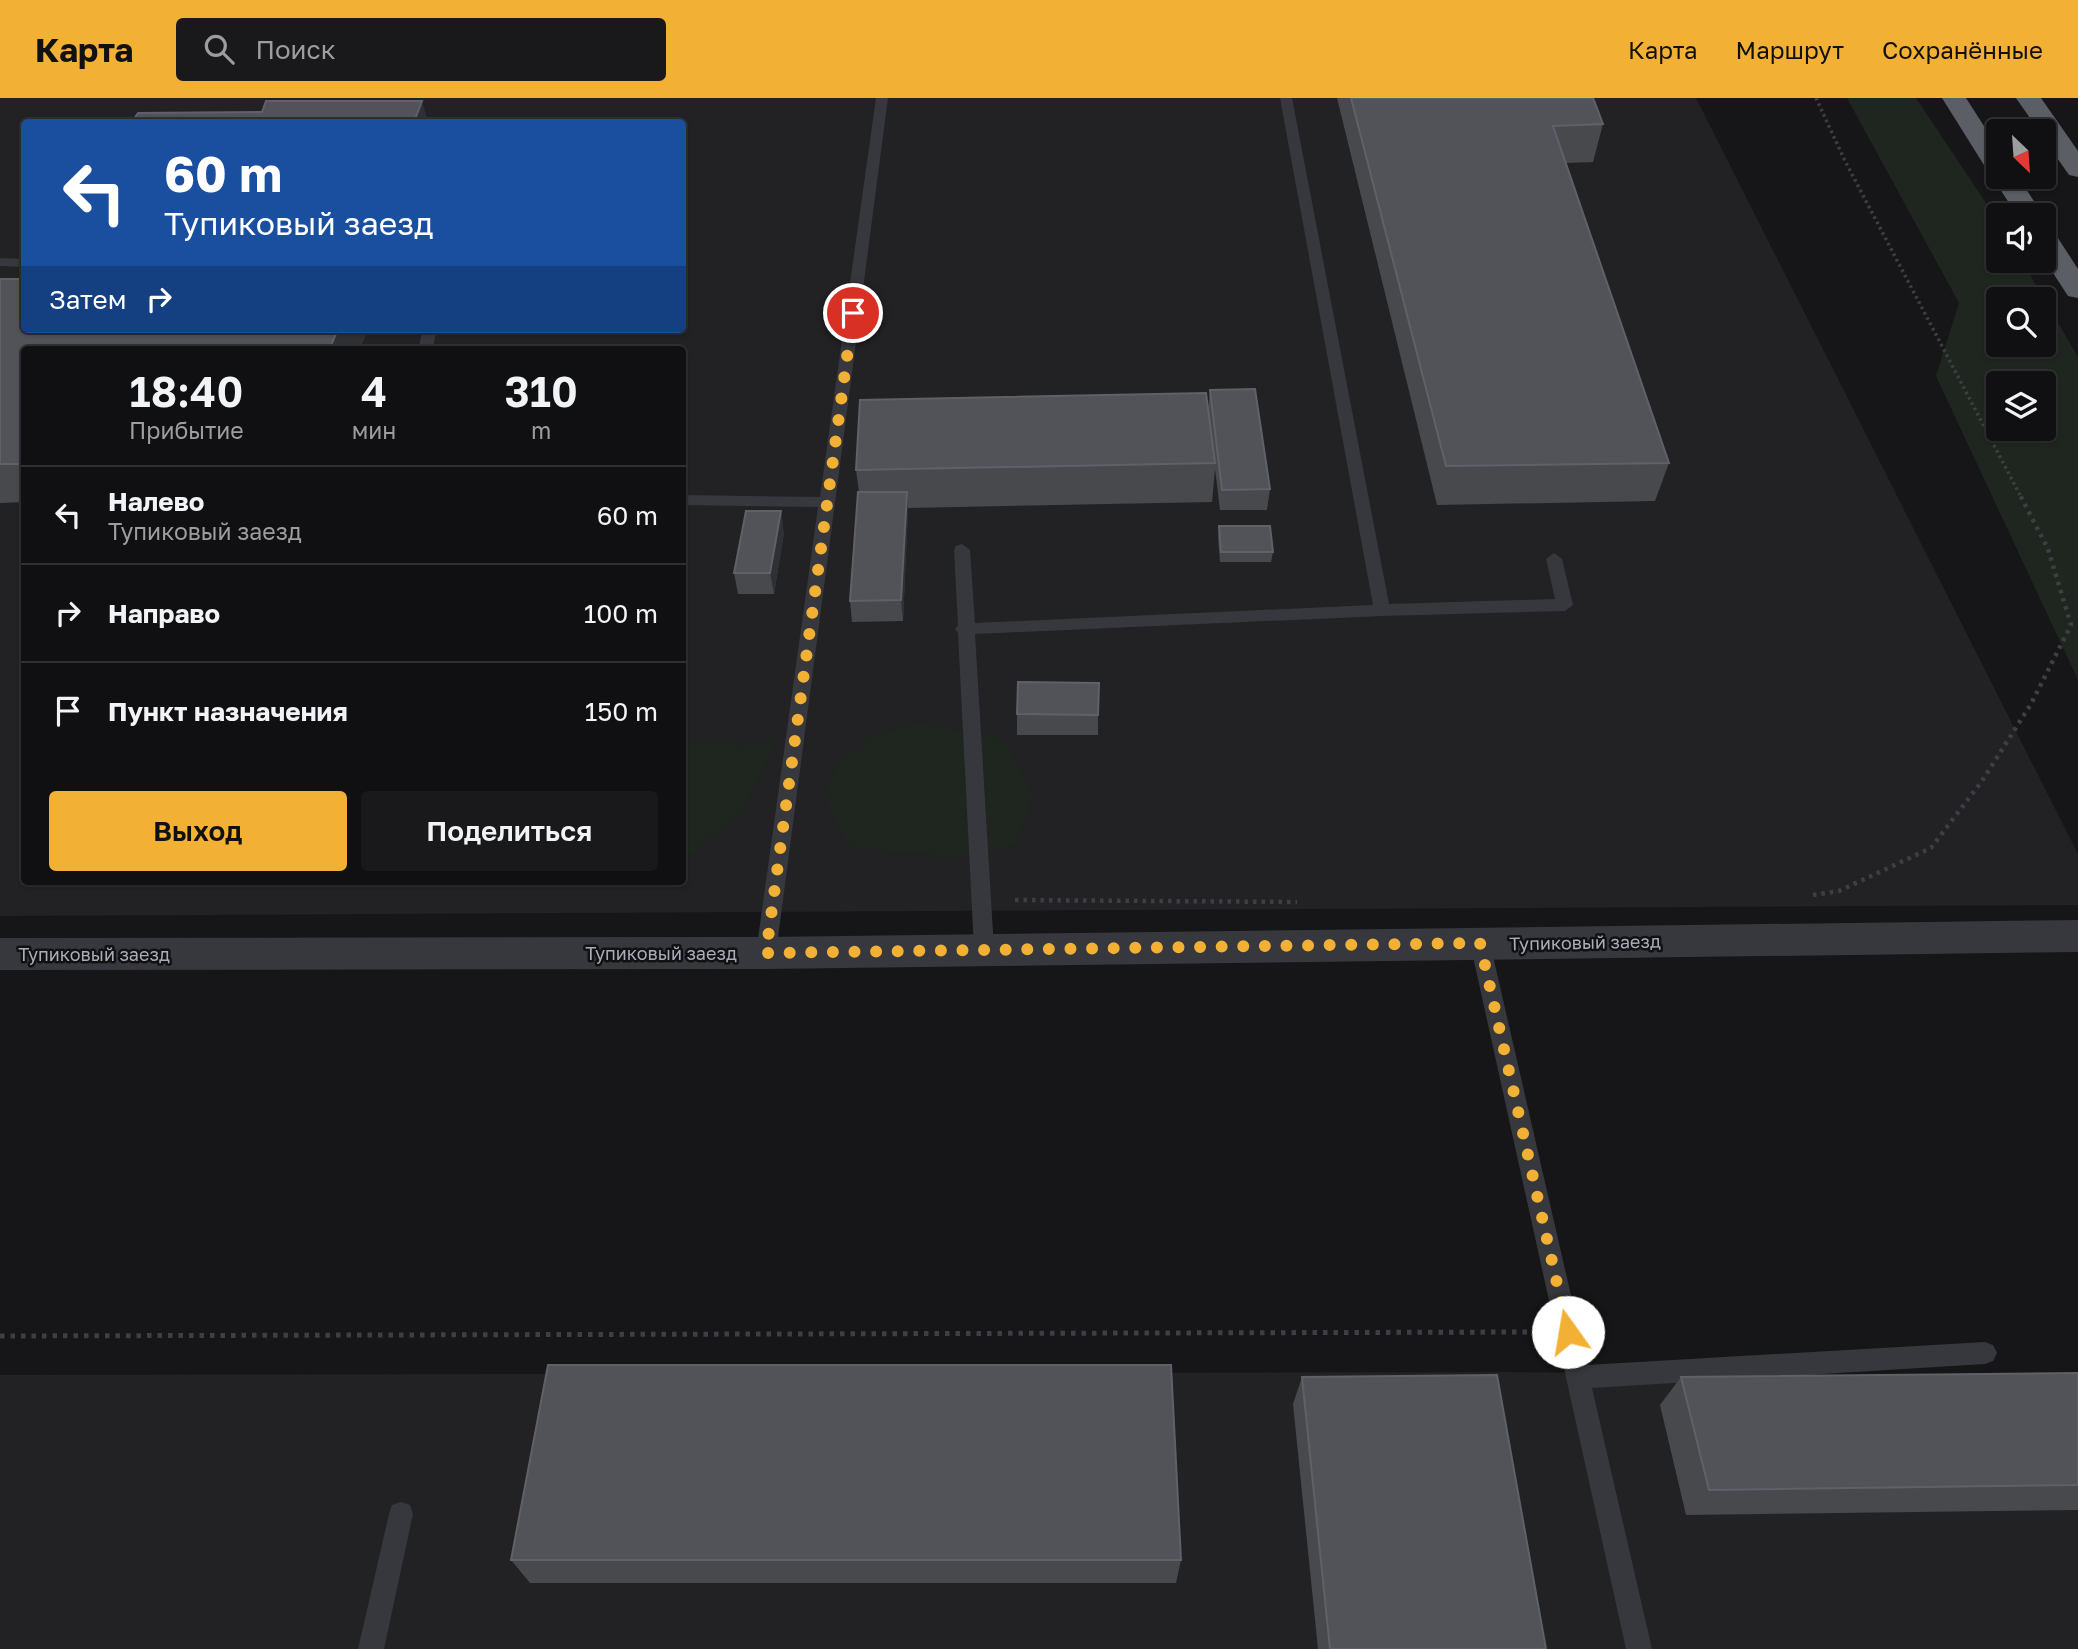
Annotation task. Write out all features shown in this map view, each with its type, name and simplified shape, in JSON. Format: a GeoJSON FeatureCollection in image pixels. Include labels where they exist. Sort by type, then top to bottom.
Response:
{"type":"FeatureCollection","features":[{"type":"Feature","properties":{"kind":"highway"},"geometry":{"type":"LineString","coordinates":[[1954,98],[1986,148]]}},
{"type":"Feature","properties":{"kind":"highway"},"geometry":{"type":"LineString","coordinates":[[2028,98],[2078,169]]}},
{"type":"Feature","properties":{"kind":"highway"},"geometry":{"type":"LineString","coordinates":[[2056,256],[2078,290]]}},
{"type":"Feature","properties":{"kind":"street","name":"Тупиковый заезд"},"geometry":{"type":"LineString","coordinates":[[0,954],[766,953],[2078,936]]}},
{"type":"Feature","properties":{"kind":"lane"},"geometry":{"type":"LineString","coordinates":[[766,953],[881,98]]}},
{"type":"Feature","properties":{"kind":"lane"},"geometry":{"type":"LineString","coordinates":[[1286,98],[1382,610]]}},
{"type":"Feature","properties":{"kind":"lane"},"geometry":{"type":"LineString","coordinates":[[0,262],[21,262]]}},
{"type":"Feature","properties":{"kind":"lane"},"geometry":{"type":"LineString","coordinates":[[686,500],[827,502]]}},
{"type":"Feature","properties":{"kind":"lane"},"geometry":{"type":"LineString","coordinates":[[962,550],[964,629],[984,949]]}},
{"type":"Feature","properties":{"kind":"lane"},"geometry":{"type":"LineString","coordinates":[[964,629],[1382,610],[1564,605],[1554,559]]}},
{"type":"Feature","properties":{"kind":"lane"},"geometry":{"type":"LineString","coordinates":[[1480,943],[1639,1649]]}},
{"type":"Feature","properties":{"kind":"lane"},"geometry":{"type":"LineString","coordinates":[[1578,1377],[1985,1353]]}},
{"type":"Feature","properties":{"kind":"lane"},"geometry":{"type":"LineString","coordinates":[[371,1649],[401,1514]]}},
{"type":"Feature","properties":{"kind":"path"},"geometry":{"type":"LineString","coordinates":[[1803,897],[1839,891],[1931,848],[1982,781],[2031,704],[2071,625],[2048,549],[1845,161],[1816,98]]}},
{"type":"Feature","properties":{"kind":"path"},"geometry":{"type":"LineString","coordinates":[[981,899],[1297,902]]}},
{"type":"Feature","properties":{"kind":"path"},"geometry":{"type":"LineString","coordinates":[[0,1336],[1568,1332]]}},
{"type":"Feature","properties":{"kind":"shaded area"},"geometry":{"type":"Polygon","coordinates":[[[0,98],[1696,98],[2078,854],[2078,905],[0,916],[0,98]]]}},
{"type":"Feature","properties":{"kind":"shaded area"},"geometry":{"type":"Polygon","coordinates":[[[1847,98],[1916,98],[1986,203],[1986,273],[2029,273],[2037,287],[1986,287],[1986,357],[2056,357],[2056,319],[2078,357],[2078,680],[1936,376],[1959,303],[1847,98]]]}},
{"type":"Feature","properties":{"kind":"shaded area"},"geometry":{"type":"Polygon","coordinates":[[[915,723],[1003,738],[1033,798],[1014,846],[959,858],[851,847],[824,799],[836,765],[869,738],[915,723]]]}},
{"type":"Feature","properties":{"kind":"shaded area"},"geometry":{"type":"Polygon","coordinates":[[[686,744],[775,745],[742,811],[691,854],[686,855],[686,744]]]}},
{"type":"Feature","properties":{"kind":"shaded area"},"geometry":{"type":"Polygon","coordinates":[[[1504,1372],[2078,1377],[2078,1649],[0,1649],[0,1375],[1504,1372]]]}},
{"type":"Feature","properties":{"kind":"building"},"geometry":{"type":"Polygon","coordinates":[[[1351,98],[1593,98],[1603,124],[1553,126],[1669,463],[1446,466],[1351,98]]]}},
{"type":"Feature","properties":{"kind":"building"},"geometry":{"type":"Polygon","coordinates":[[[266,101],[422,101],[415,119],[134,119],[138,113],[262,112],[266,101]]]}},
{"type":"Feature","properties":{"kind":"building"},"geometry":{"type":"Polygon","coordinates":[[[0,279],[21,279],[21,333],[336,333],[331,346],[21,346],[21,464],[0,464],[0,279]]]}},
{"type":"Feature","properties":{"kind":"building"},"geometry":{"type":"Polygon","coordinates":[[[1255,389],[1270,489],[1222,490],[1210,390],[1255,389]]]}},
{"type":"Feature","properties":{"kind":"building"},"geometry":{"type":"Polygon","coordinates":[[[1206,393],[1215,463],[856,470],[860,400],[1206,393]]]}},
{"type":"Feature","properties":{"kind":"building"},"geometry":{"type":"Polygon","coordinates":[[[858,492],[907,492],[901,600],[850,601],[858,492]]]}},
{"type":"Feature","properties":{"kind":"building"},"geometry":{"type":"Polygon","coordinates":[[[746,511],[781,511],[770,573],[734,573],[746,511]]]}},
{"type":"Feature","properties":{"kind":"building"},"geometry":{"type":"Polygon","coordinates":[[[1219,526],[1270,526],[1273,552],[1221,552],[1219,526]]]}},
{"type":"Feature","properties":{"kind":"building"},"geometry":{"type":"Polygon","coordinates":[[[1018,682],[1099,683],[1098,715],[1017,714],[1018,682]]]}},
{"type":"Feature","properties":{"kind":"building"},"geometry":{"type":"Polygon","coordinates":[[[548,1365],[1171,1365],[1181,1560],[511,1560],[548,1365]]]}},
{"type":"Feature","properties":{"kind":"building"},"geometry":{"type":"Polygon","coordinates":[[[2078,1373],[2078,1485],[1709,1490],[1681,1377],[2078,1373]]]}},
{"type":"Feature","properties":{"kind":"building"},"geometry":{"type":"Polygon","coordinates":[[[1497,1375],[1546,1649],[1330,1649],[1302,1377],[1497,1375]]]}},
{"type":"Feature","properties":{"kind":"route"},"geometry":{"type":"LineString","coordinates":[[853,313],[766,953],[1480,943],[1568,1332]]}}]}
